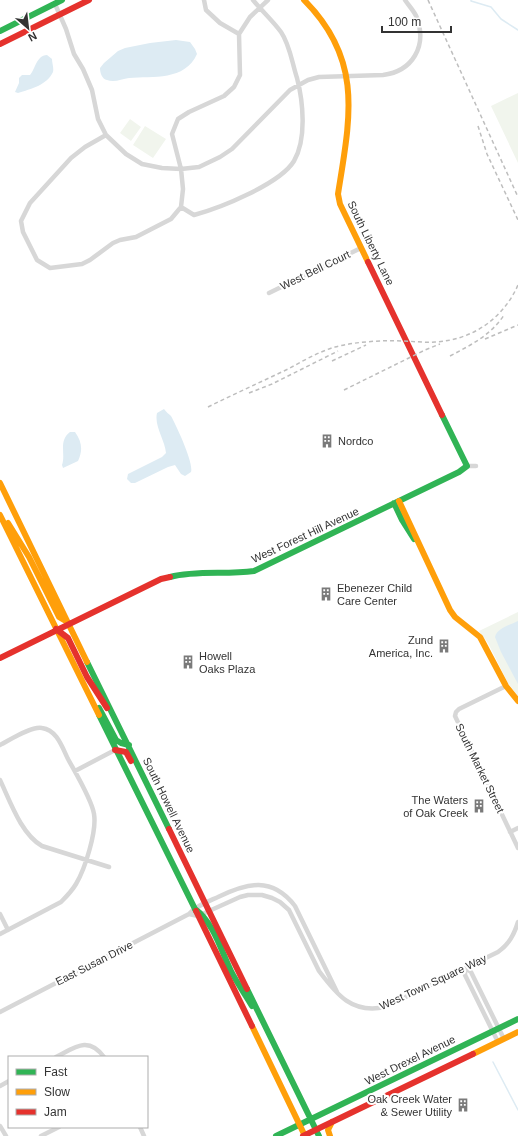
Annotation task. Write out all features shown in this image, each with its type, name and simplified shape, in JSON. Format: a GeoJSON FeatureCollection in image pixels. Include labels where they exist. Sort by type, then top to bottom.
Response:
{"type":"FeatureCollection","features":[{"type":"Feature","properties":{"kind":"main road"},"geometry":{"type":"LineString","coordinates":[[0,31],[62,0]]}},
{"type":"Feature","properties":{"kind":"main road"},"geometry":{"type":"LineString","coordinates":[[0,44],[89,0]]}},
{"type":"Feature","properties":{"kind":"main road","name":"South Liberty Lane"},"geometry":{"type":"LineString","coordinates":[[304,0],[323,21],[332,35],[340,52],[347,76],[350,93],[350,111],[338,194],[340,204],[467,466]]}},
{"type":"Feature","properties":{"kind":"main road","name":"West Forest Hill Avenue"},"geometry":{"type":"LineString","coordinates":[[0,658],[56,629],[173,575],[242,573],[254,571],[459,472],[467,466]]}},
{"type":"Feature","properties":{"kind":"main road","name":"South Howell Avenue"},"geometry":{"type":"LineString","coordinates":[[0,483],[319,1136]]}},
{"type":"Feature","properties":{"kind":"main road"},"geometry":{"type":"LineString","coordinates":[[396,502],[409,533],[420,547],[450,610],[455,617],[480,637],[506,686],[518,701]]}},
{"type":"Feature","properties":{"kind":"main road"},"geometry":{"type":"LineString","coordinates":[[0,511],[29,557],[57,613],[64,621],[69,623]]}},
{"type":"Feature","properties":{"kind":"main road","name":"South Howell Avenue"},"geometry":{"type":"LineString","coordinates":[[0,515],[194,908]]}},
{"type":"Feature","properties":{"kind":"main road"},"geometry":{"type":"LineString","coordinates":[[56,629],[68,638],[89,681],[119,726]]}},
{"type":"Feature","properties":{"kind":"main road"},"geometry":{"type":"LineString","coordinates":[[86,688],[103,714],[116,740],[128,745]]}},
{"type":"Feature","properties":{"kind":"main road"},"geometry":{"type":"LineString","coordinates":[[115,750],[126,752],[139,777],[153,794]]}},
{"type":"Feature","properties":{"kind":"main road"},"geometry":{"type":"LineString","coordinates":[[194,908],[199,910],[304,1136]]}},
{"type":"Feature","properties":{"kind":"main road"},"geometry":{"type":"LineString","coordinates":[[200,915],[233,976],[267,1030]]}},
{"type":"Feature","properties":{"kind":"main road","name":"West Drexel Avenue"},"geometry":{"type":"LineString","coordinates":[[276,1136],[518,1019]]}},
{"type":"Feature","properties":{"kind":"main road","name":"West Drexel Avenue"},"geometry":{"type":"LineString","coordinates":[[304,1136],[518,1032]]}},
{"type":"Feature","properties":{"kind":"main road"},"geometry":{"type":"LineString","coordinates":[[330,1136],[328,1130],[332,1122]]}},
{"type":"Feature","properties":{"kind":"street"},"geometry":{"type":"LineString","coordinates":[[204,0],[206,10],[220,23],[239,34]]}},
{"type":"Feature","properties":{"kind":"street"},"geometry":{"type":"LineString","coordinates":[[181,207],[194,215],[208,211],[265,185],[283,174],[294,161],[300,143],[303,118],[302,98],[286,41],[281,32],[254,0]]}},
{"type":"Feature","properties":{"kind":"street"},"geometry":{"type":"LineString","coordinates":[[106,135],[85,147],[71,158],[30,203],[21,221],[23,232],[37,260],[50,268],[82,264],[120,240],[136,237],[171,219],[181,207],[183,189],[181,169],[172,134],[178,119],[189,112],[224,96],[234,87],[240,74],[239,34],[250,17],[268,0]]}},
{"type":"Feature","properties":{"kind":"street"},"geometry":{"type":"LineString","coordinates":[[55,4],[66,29],[74,54],[83,69],[92,90],[98,119],[106,135],[126,154],[142,164],[162,168],[181,169],[199,167],[220,157],[232,149],[290,90],[298,84],[319,77],[389,74],[403,68],[413,60],[421,41],[417,17],[405,0]]}},
{"type":"Feature","properties":{"kind":"street","name":"West Bell Court"},"geometry":{"type":"LineString","coordinates":[[269,293],[362,248]]}},
{"type":"Feature","properties":{"kind":"street"},"geometry":{"type":"LineString","coordinates":[[467,466],[476,466]]}},
{"type":"Feature","properties":{"kind":"street","name":"South Market Street"},"geometry":{"type":"LineString","coordinates":[[506,686],[459,709],[455,716],[510,832]]}},
{"type":"Feature","properties":{"kind":"street"},"geometry":{"type":"LineString","coordinates":[[0,745],[31,730],[42,728],[55,734],[94,813],[94,827],[86,860],[76,885],[61,902],[0,934]]}},
{"type":"Feature","properties":{"kind":"street"},"geometry":{"type":"LineString","coordinates":[[74,771],[115,750]]}},
{"type":"Feature","properties":{"kind":"street"},"geometry":{"type":"LineString","coordinates":[[0,780],[25,832],[30,838],[42,846],[109,868]]}},
{"type":"Feature","properties":{"kind":"street"},"geometry":{"type":"LineString","coordinates":[[518,828],[510,832],[518,848]]}},
{"type":"Feature","properties":{"kind":"street","name":"West Town Square Way"},"geometry":{"type":"LineString","coordinates":[[194,908],[241,887],[253,885],[265,885],[284,894],[295,906],[337,992]]}},
{"type":"Feature","properties":{"kind":"street","name":"West Town Square Way"},"geometry":{"type":"LineString","coordinates":[[200,915],[240,897],[248,895],[262,895],[280,902],[289,910],[319,971],[337,992],[345,1001],[355,1007],[374,1009],[385,1006],[498,952],[514,935],[518,922]]}},
{"type":"Feature","properties":{"kind":"street","name":"East Susan Drive"},"geometry":{"type":"LineString","coordinates":[[0,1012],[189,914],[194,908]]}},
{"type":"Feature","properties":{"kind":"street"},"geometry":{"type":"LineString","coordinates":[[0,914],[8,930]]}},
{"type":"Feature","properties":{"kind":"street"},"geometry":{"type":"LineString","coordinates":[[189,914],[200,915]]}},
{"type":"Feature","properties":{"kind":"street"},"geometry":{"type":"LineString","coordinates":[[465,968],[471,972],[504,1038]]}},
{"type":"Feature","properties":{"kind":"street"},"geometry":{"type":"LineString","coordinates":[[465,968],[465,975],[498,1042]]}},
{"type":"Feature","properties":{"kind":"street"},"geometry":{"type":"LineString","coordinates":[[58,1056],[79,1045],[88,1045],[97,1049],[103,1056]]}},
{"type":"Feature","properties":{"kind":"street"},"geometry":{"type":"LineString","coordinates":[[0,1126],[6,1136]]}},
{"type":"Feature","properties":{"kind":"street"},"geometry":{"type":"LineString","coordinates":[[42,1136],[57,1128]]}},
{"type":"Feature","properties":{"kind":"shaded area"},"geometry":{"type":"Polygon","coordinates":[[[176,40],[190,42],[197,54],[192,63],[177,73],[158,77],[129,78],[110,81],[105,79],[100,72],[100,68],[104,63],[118,51],[125,48],[176,40]]]}},
{"type":"Feature","properties":{"kind":"shaded area"},"geometry":{"type":"Polygon","coordinates":[[[47,55],[52,59],[53,72],[47,80],[28,90],[18,93],[15,92],[19,83],[19,78],[22,75],[30,75],[38,60],[47,55]]]}},
{"type":"Feature","properties":{"kind":"shaded area"},"geometry":{"type":"Polygon","coordinates":[[[518,93],[518,163],[491,106],[518,93]]]}},
{"type":"Feature","properties":{"kind":"shaded area"},"geometry":{"type":"Polygon","coordinates":[[[130,119],[141,127],[131,141],[120,133],[130,119]]]}},
{"type":"Feature","properties":{"kind":"shaded area"},"geometry":{"type":"Polygon","coordinates":[[[145,126],[166,139],[153,158],[133,145],[145,126]]]}},
{"type":"Feature","properties":{"kind":"shaded area"},"geometry":{"type":"Polygon","coordinates":[[[164,409],[171,416],[180,435],[190,461],[191,472],[185,476],[181,474],[175,465],[135,483],[131,483],[127,479],[128,474],[162,457],[166,453],[156,418],[157,413],[164,409]]]}},
{"type":"Feature","properties":{"kind":"shaded area"},"geometry":{"type":"Polygon","coordinates":[[[70,432],[75,432],[79,439],[81,453],[78,461],[63,468],[63,443],[64,439],[70,432]]]}},
{"type":"Feature","properties":{"kind":"shaded area"},"geometry":{"type":"Polygon","coordinates":[[[518,612],[518,696],[508,683],[488,643],[479,631],[518,612]]]}},
{"type":"Feature","properties":{"kind":"shaded area"},"geometry":{"type":"Polygon","coordinates":[[[518,621],[518,684],[501,652],[495,637],[498,631],[518,621]]]}},
{"type":"Feature","properties":{"kind":"waterway"},"geometry":{"type":"LineString","coordinates":[[471,0],[491,7],[501,19],[518,30]]}},
{"type":"Feature","properties":{"kind":"waterway"},"geometry":{"type":"LineString","coordinates":[[493,1062],[518,1110]]}},
{"type":"Feature","properties":{"kind":"railway"},"geometry":{"type":"LineString","coordinates":[[428,0],[518,197]]}},
{"type":"Feature","properties":{"kind":"railway"},"geometry":{"type":"LineString","coordinates":[[478,126],[487,154],[518,220]]}},
{"type":"Feature","properties":{"kind":"railway"},"geometry":{"type":"LineString","coordinates":[[208,407],[317,354],[335,347],[377,341],[435,342],[461,337],[474,332],[485,326],[504,308],[518,285]]}},
{"type":"Feature","properties":{"kind":"railway"},"geometry":{"type":"LineString","coordinates":[[450,356],[487,334],[504,315]]}},
{"type":"Feature","properties":{"kind":"railway"},"geometry":{"type":"LineString","coordinates":[[485,339],[518,325]]}},
{"type":"Feature","properties":{"kind":"railway"},"geometry":{"type":"LineString","coordinates":[[344,390],[440,344]]}},
{"type":"Feature","properties":{"kind":"railway"},"geometry":{"type":"LineString","coordinates":[[332,361],[366,345]]}},
{"type":"Feature","properties":{"kind":"railway"},"geometry":{"type":"LineString","coordinates":[[249,393],[272,384],[338,351]]}},
{"type":"Feature","properties":{"kind":"traffic: fast"},"geometry":{"type":"LineString","coordinates":[[0,31],[62,0]]}},
{"type":"Feature","properties":{"kind":"traffic: fast"},"geometry":{"type":"LineString","coordinates":[[170,577],[201,573],[233,573],[254,571],[459,472],[467,466],[442,415]]}},
{"type":"Feature","properties":{"kind":"traffic: fast"},"geometry":{"type":"LineString","coordinates":[[394,503],[402,520],[414,539]]}},
{"type":"Feature","properties":{"kind":"traffic: fast"},"geometry":{"type":"LineString","coordinates":[[87,662],[169,829]]}},
{"type":"Feature","properties":{"kind":"traffic: fast"},"geometry":{"type":"LineString","coordinates":[[99,708],[116,740],[129,745]]}},
{"type":"Feature","properties":{"kind":"traffic: fast"},"geometry":{"type":"LineString","coordinates":[[99,715],[196,911]]}},
{"type":"Feature","properties":{"kind":"traffic: fast"},"geometry":{"type":"LineString","coordinates":[[195,909],[202,915],[212,929],[231,971],[252,1006]]}},
{"type":"Feature","properties":{"kind":"traffic: fast"},"geometry":{"type":"LineString","coordinates":[[247,989],[319,1136]]}},
{"type":"Feature","properties":{"kind":"traffic: fast"},"geometry":{"type":"LineString","coordinates":[[276,1136],[518,1019]]}},
{"type":"Feature","properties":{"kind":"traffic: slow"},"geometry":{"type":"LineString","coordinates":[[304,0],[323,22],[336,45],[344,68],[348,91],[348,115],[338,194],[340,204],[368,262]]}},
{"type":"Feature","properties":{"kind":"traffic: slow"},"geometry":{"type":"LineString","coordinates":[[0,483],[87,662]]}},
{"type":"Feature","properties":{"kind":"traffic: slow"},"geometry":{"type":"LineString","coordinates":[[399,501],[450,610],[455,617],[480,637],[506,686],[518,701]]}},
{"type":"Feature","properties":{"kind":"traffic: slow"},"geometry":{"type":"LineString","coordinates":[[0,515],[99,715]]}},
{"type":"Feature","properties":{"kind":"traffic: slow"},"geometry":{"type":"LineString","coordinates":[[8,523],[29,557],[59,617],[69,623]]}},
{"type":"Feature","properties":{"kind":"traffic: slow"},"geometry":{"type":"LineString","coordinates":[[252,1026],[305,1136]]}},
{"type":"Feature","properties":{"kind":"traffic: slow"},"geometry":{"type":"LineString","coordinates":[[473,1054],[518,1032]]}},
{"type":"Feature","properties":{"kind":"traffic: slow"},"geometry":{"type":"LineString","coordinates":[[330,1136],[328,1130],[332,1122]]}},
{"type":"Feature","properties":{"kind":"traffic: jam"},"geometry":{"type":"LineString","coordinates":[[0,44],[89,0]]}},
{"type":"Feature","properties":{"kind":"traffic: jam"},"geometry":{"type":"LineString","coordinates":[[368,262],[442,415]]}},
{"type":"Feature","properties":{"kind":"traffic: jam"},"geometry":{"type":"LineString","coordinates":[[0,658],[161,579],[170,577]]}},
{"type":"Feature","properties":{"kind":"traffic: jam"},"geometry":{"type":"LineString","coordinates":[[56,629],[68,638],[87,677],[107,708]]}},
{"type":"Feature","properties":{"kind":"traffic: jam"},"geometry":{"type":"LineString","coordinates":[[115,750],[126,752],[131,761]]}},
{"type":"Feature","properties":{"kind":"traffic: jam"},"geometry":{"type":"LineString","coordinates":[[169,829],[247,989]]}},
{"type":"Feature","properties":{"kind":"traffic: jam"},"geometry":{"type":"LineString","coordinates":[[196,911],[252,1026]]}},
{"type":"Feature","properties":{"kind":"traffic: jam"},"geometry":{"type":"LineString","coordinates":[[303,1136],[473,1054]]}},
{"type":"Feature","properties":{"kind":"place","name":"Nordco"},"geometry":{"type":"Point","coordinates":[327,441]}},
{"type":"Feature","properties":{"kind":"place","name":"Ebenezer Child Care Center"},"geometry":{"type":"Point","coordinates":[326,594]}},
{"type":"Feature","properties":{"kind":"place","name":"Zund America, Inc."},"geometry":{"type":"Point","coordinates":[444,646]}},
{"type":"Feature","properties":{"kind":"place","name":"Howell Oaks Plaza"},"geometry":{"type":"Point","coordinates":[188,662]}},
{"type":"Feature","properties":{"kind":"place","name":"The Waters of Oak Creek"},"geometry":{"type":"Point","coordinates":[479,806]}},
{"type":"Feature","properties":{"kind":"place","name":"Oak Creek Water & Sewer Utility"},"geometry":{"type":"Point","coordinates":[463,1105]}}]}
